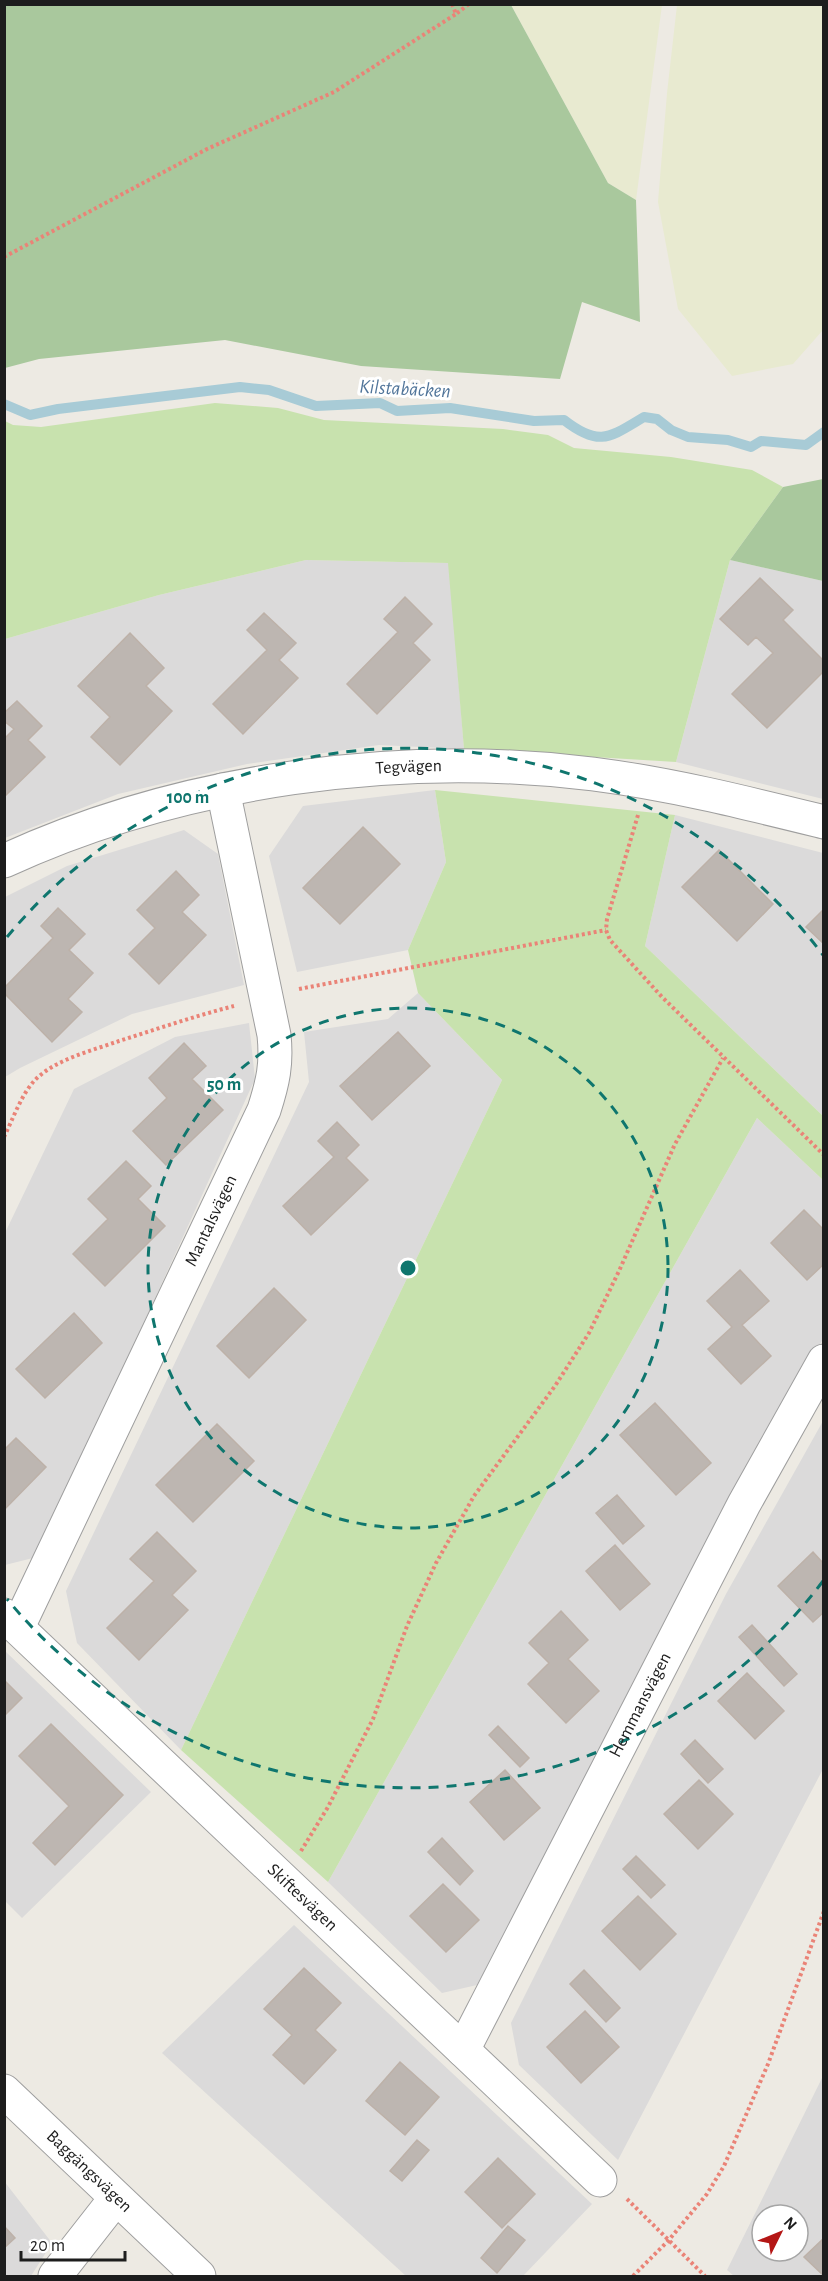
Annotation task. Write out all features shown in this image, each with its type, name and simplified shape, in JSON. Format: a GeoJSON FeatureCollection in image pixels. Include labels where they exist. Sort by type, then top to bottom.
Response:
{"type":"FeatureCollection","features":[{"type":"Feature","properties":{"kind":"street","name":"Tegvägen"},"geometry":{"type":"LineString","coordinates":[[4,861],[98,822],[180,798],[274,780],[384,769],[494,766],[593,774],[694,790],[824,822]]}},
{"type":"Feature","properties":{"kind":"street","name":"Mantalsvägen"},"geometry":{"type":"LineString","coordinates":[[11,1621],[264,1110],[274,1080],[277,1058],[274,1035],[223,790]]}},
{"type":"Feature","properties":{"kind":"street","name":"Hemmansvägen"},"geometry":{"type":"LineString","coordinates":[[463,2050],[722,1546],[824,1361]]}},
{"type":"Feature","properties":{"kind":"street","name":"Skiftesvägen"},"geometry":{"type":"LineString","coordinates":[[11,1621],[600,2180]]}},
{"type":"Feature","properties":{"kind":"street","name":"Baggängsvägen"},"geometry":{"type":"LineString","coordinates":[[4,2091],[199,2277]]}},
{"type":"Feature","properties":{"kind":"street"},"geometry":{"type":"LineString","coordinates":[[55,2277],[116,2198]]}},
{"type":"Feature","properties":{"kind":"path"},"geometry":{"type":"LineString","coordinates":[[452,4],[456,14]]}},
{"type":"Feature","properties":{"kind":"path"},"geometry":{"type":"LineString","coordinates":[[4,257],[207,149],[334,92],[469,4]]}},
{"type":"Feature","properties":{"kind":"path"},"geometry":{"type":"LineString","coordinates":[[647,783],[607,920],[606,930],[610,940],[723,1059],[824,1155]]}},
{"type":"Feature","properties":{"kind":"path"},"geometry":{"type":"LineString","coordinates":[[284,1880],[328,1807],[373,1719],[407,1626],[436,1563],[474,1496],[555,1386],[589,1333],[675,1144],[723,1059]]}},
{"type":"Feature","properties":{"kind":"path"},"geometry":{"type":"LineString","coordinates":[[633,2277],[668,2241],[707,2194],[724,2166],[768,2064],[824,1911]]}},
{"type":"Feature","properties":{"kind":"path"},"geometry":{"type":"LineString","coordinates":[[600,2180],[625,2197],[705,2277]]}},
{"type":"Feature","properties":{"kind":"shaded area"},"geometry":{"type":"Polygon","coordinates":[[[306,560],[449,563],[464,749],[379,745],[247,764],[118,794],[5,838],[5,639],[159,595],[306,560]]]}},
{"type":"Feature","properties":{"kind":"shaded area"},"geometry":{"type":"Polygon","coordinates":[[[730,560],[823,581],[823,799],[676,762],[730,560]]]}},
{"type":"Feature","properties":{"kind":"shaded area"},"geometry":{"type":"Polygon","coordinates":[[[435,790],[446,862],[408,950],[297,972],[269,856],[303,806],[435,790]]]}},
{"type":"Feature","properties":{"kind":"shaded area"},"geometry":{"type":"Polygon","coordinates":[[[675,815],[823,853],[823,1116],[645,946],[675,815]]]}},
{"type":"Feature","properties":{"kind":"shaded area"},"geometry":{"type":"Polygon","coordinates":[[[184,830],[218,854],[244,985],[132,1014],[5,1077],[5,897],[67,866],[184,830]]]}},
{"type":"Feature","properties":{"kind":"shaded area"},"geometry":{"type":"Polygon","coordinates":[[[418,993],[502,1080],[181,1750],[77,1643],[66,1591],[309,1082],[304,1032],[388,1019],[418,993]]]}},
{"type":"Feature","properties":{"kind":"shaded area"},"geometry":{"type":"Polygon","coordinates":[[[249,1023],[255,1079],[37,1557],[5,1565],[4,1235],[74,1089],[175,1037],[249,1023]]]}},
{"type":"Feature","properties":{"kind":"shaded area"},"geometry":{"type":"Polygon","coordinates":[[[757,1118],[823,1180],[823,1339],[477,1985],[442,1993],[328,1882],[757,1118]]]}},
{"type":"Feature","properties":{"kind":"shaded area"},"geometry":{"type":"Polygon","coordinates":[[[823,1421],[823,1769],[618,2160],[519,2065],[511,2023],[726,1594],[823,1421]]]}},
{"type":"Feature","properties":{"kind":"shaded area"},"geometry":{"type":"Polygon","coordinates":[[[4,1650],[151,1792],[22,1918],[5,1901],[4,1650]]]}},
{"type":"Feature","properties":{"kind":"shaded area"},"geometry":{"type":"Polygon","coordinates":[[[294,1925],[592,2204],[523,2276],[406,2276],[162,2053],[294,1925]]]}},
{"type":"Feature","properties":{"kind":"shaded area"},"geometry":{"type":"Polygon","coordinates":[[[823,2076],[823,2276],[734,2276],[727,2270],[750,2224],[750,2263],[810,2263],[810,2203],[760,2203],[823,2076]]]}},
{"type":"Feature","properties":{"kind":"shaded area"},"geometry":{"type":"Polygon","coordinates":[[[4,2181],[52,2243],[31,2276],[5,2276],[4,2181]]]}},
{"type":"Feature","properties":{"kind":"green space"},"geometry":{"type":"Polygon","coordinates":[[[5,4],[511,5],[608,183],[636,200],[640,322],[582,302],[560,379],[361,366],[225,340],[39,359],[5,368],[5,4]]]}},
{"type":"Feature","properties":{"kind":"green space"},"geometry":{"type":"Polygon","coordinates":[[[511,5],[662,5],[636,200],[608,183],[511,5]]]}},
{"type":"Feature","properties":{"kind":"green space"},"geometry":{"type":"Polygon","coordinates":[[[677,5],[823,5],[823,330],[793,364],[732,376],[678,309],[658,202],[677,5]]]}},
{"type":"Feature","properties":{"kind":"green space"},"geometry":{"type":"Polygon","coordinates":[[[215,403],[278,408],[324,420],[503,429],[548,435],[574,448],[671,457],[752,470],[783,487],[730,560],[676,762],[464,749],[448,563],[306,560],[159,595],[5,639],[5,421],[13,425],[41,427],[215,403]]]}},
{"type":"Feature","properties":{"kind":"green space"},"geometry":{"type":"Polygon","coordinates":[[[823,479],[823,581],[730,560],[783,487],[823,479]]]}},
{"type":"Feature","properties":{"kind":"green space"},"geometry":{"type":"Polygon","coordinates":[[[435,790],[675,815],[645,946],[823,1116],[823,1180],[757,1118],[328,1882],[181,1750],[502,1080],[418,993],[408,950],[446,862],[435,790]]]}},
{"type":"Feature","properties":{"kind":"building"},"geometry":{"type":"Polygon","coordinates":[[[760,578],[793,610],[783,620],[824,661],[824,671],[767,728],[732,694],[773,653],[756,637],[748,645],[720,619],[760,578]]]}},
{"type":"Feature","properties":{"kind":"building"},"geometry":{"type":"Polygon","coordinates":[[[405,597],[432,624],[413,643],[430,660],[377,714],[347,684],[398,632],[384,619],[405,597]]]}},
{"type":"Feature","properties":{"kind":"building"},"geometry":{"type":"Polygon","coordinates":[[[264,613],[296,643],[279,660],[298,678],[243,734],[213,704],[267,650],[247,630],[264,613]]]}},
{"type":"Feature","properties":{"kind":"building"},"geometry":{"type":"Polygon","coordinates":[[[130,633],[164,668],[146,686],[172,711],[120,765],[91,737],[110,717],[78,686],[130,633]]]}},
{"type":"Feature","properties":{"kind":"building"},"geometry":{"type":"Polygon","coordinates":[[[17,701],[42,726],[28,740],[45,757],[4,797],[4,739],[14,729],[4,721],[4,713],[17,701]]]}},
{"type":"Feature","properties":{"kind":"building"},"geometry":{"type":"Polygon","coordinates":[[[363,827],[400,864],[340,924],[303,888],[363,827]]]}},
{"type":"Feature","properties":{"kind":"building"},"geometry":{"type":"Polygon","coordinates":[[[719,850],[773,904],[737,941],[682,887],[719,850]]]}},
{"type":"Feature","properties":{"kind":"building"},"geometry":{"type":"Polygon","coordinates":[[[176,871],[199,895],[182,912],[206,935],[159,984],[129,954],[155,928],[137,910],[176,871]]]}},
{"type":"Feature","properties":{"kind":"building"},"geometry":{"type":"Polygon","coordinates":[[[58,908],[85,934],[69,950],[93,973],[68,999],[82,1012],[52,1042],[4,993],[4,988],[53,938],[41,926],[58,908]]]}},
{"type":"Feature","properties":{"kind":"building"},"geometry":{"type":"Polygon","coordinates":[[[824,909],[824,944],[806,927],[824,909]]]}},
{"type":"Feature","properties":{"kind":"building"},"geometry":{"type":"Polygon","coordinates":[[[398,1032],[430,1066],[372,1120],[340,1086],[398,1032]]]}},
{"type":"Feature","properties":{"kind":"building"},"geometry":{"type":"Polygon","coordinates":[[[184,1043],[206,1066],[192,1079],[223,1110],[166,1165],[133,1131],[167,1098],[149,1078],[184,1043]]]}},
{"type":"Feature","properties":{"kind":"building"},"geometry":{"type":"Polygon","coordinates":[[[337,1122],[359,1145],[346,1158],[368,1180],[311,1235],[283,1206],[334,1157],[318,1141],[337,1122]]]}},
{"type":"Feature","properties":{"kind":"building"},"geometry":{"type":"Polygon","coordinates":[[[126,1161],[151,1186],[138,1199],[165,1226],[105,1286],[73,1254],[108,1219],[88,1199],[126,1161]]]}},
{"type":"Feature","properties":{"kind":"building"},"geometry":{"type":"Polygon","coordinates":[[[804,1210],[824,1230],[824,1264],[807,1280],[771,1243],[804,1210]]]}},
{"type":"Feature","properties":{"kind":"building"},"geometry":{"type":"Polygon","coordinates":[[[740,1270],[769,1301],[742,1325],[771,1356],[741,1384],[708,1349],[732,1327],[707,1301],[740,1270]]]}},
{"type":"Feature","properties":{"kind":"building"},"geometry":{"type":"Polygon","coordinates":[[[274,1288],[306,1320],[249,1378],[217,1346],[274,1288]]]}},
{"type":"Feature","properties":{"kind":"building"},"geometry":{"type":"Polygon","coordinates":[[[74,1313],[102,1343],[45,1398],[16,1369],[74,1313]]]}},
{"type":"Feature","properties":{"kind":"building"},"geometry":{"type":"Polygon","coordinates":[[[655,1403],[711,1463],[676,1495],[620,1435],[655,1403]]]}},
{"type":"Feature","properties":{"kind":"building"},"geometry":{"type":"Polygon","coordinates":[[[217,1424],[254,1461],[193,1522],[156,1485],[217,1424]]]}},
{"type":"Feature","properties":{"kind":"building"},"geometry":{"type":"Polygon","coordinates":[[[16,1438],[46,1467],[4,1510],[4,1450],[16,1438]]]}},
{"type":"Feature","properties":{"kind":"building"},"geometry":{"type":"Polygon","coordinates":[[[617,1495],[644,1526],[623,1544],[596,1513],[617,1495]]]}},
{"type":"Feature","properties":{"kind":"building"},"geometry":{"type":"Polygon","coordinates":[[[157,1532],[196,1571],[172,1595],[188,1610],[139,1660],[107,1628],[154,1581],[130,1559],[157,1532]]]}},
{"type":"Feature","properties":{"kind":"building"},"geometry":{"type":"Polygon","coordinates":[[[615,1545],[650,1584],[620,1610],[586,1571],[615,1545]]]}},
{"type":"Feature","properties":{"kind":"building"},"geometry":{"type":"Polygon","coordinates":[[[813,1552],[824,1564],[824,1612],[813,1622],[778,1586],[813,1552]]]}},
{"type":"Feature","properties":{"kind":"building"},"geometry":{"type":"Polygon","coordinates":[[[561,1611],[588,1640],[568,1659],[599,1691],[566,1723],[528,1684],[549,1663],[529,1643],[561,1611]]]}},
{"type":"Feature","properties":{"kind":"building"},"geometry":{"type":"Polygon","coordinates":[[[752,1625],[797,1674],[784,1686],[739,1637],[752,1625]]]}},
{"type":"Feature","properties":{"kind":"building"},"geometry":{"type":"Polygon","coordinates":[[[747,1673],[784,1711],[755,1739],[718,1701],[747,1673]]]}},
{"type":"Feature","properties":{"kind":"building"},"geometry":{"type":"Polygon","coordinates":[[[4,1680],[22,1698],[4,1716],[4,1680]]]}},
{"type":"Feature","properties":{"kind":"building"},"geometry":{"type":"Polygon","coordinates":[[[51,1724],[123,1795],[55,1865],[33,1843],[69,1806],[19,1756],[51,1724]]]}},
{"type":"Feature","properties":{"kind":"building"},"geometry":{"type":"Polygon","coordinates":[[[498,1726],[529,1758],[520,1767],[489,1735],[498,1726]]]}},
{"type":"Feature","properties":{"kind":"building"},"geometry":{"type":"Polygon","coordinates":[[[695,1740],[723,1769],[708,1783],[681,1754],[695,1740]]]}},
{"type":"Feature","properties":{"kind":"building"},"geometry":{"type":"Polygon","coordinates":[[[505,1770],[540,1808],[504,1840],[470,1802],[505,1770]]]}},
{"type":"Feature","properties":{"kind":"building"},"geometry":{"type":"Polygon","coordinates":[[[699,1780],[733,1814],[698,1849],[664,1814],[699,1780]]]}},
{"type":"Feature","properties":{"kind":"building"},"geometry":{"type":"Polygon","coordinates":[[[442,1838],[473,1871],[460,1885],[428,1852],[442,1838]]]}},
{"type":"Feature","properties":{"kind":"building"},"geometry":{"type":"Polygon","coordinates":[[[636,1856],[665,1885],[651,1898],[623,1869],[636,1856]]]}},
{"type":"Feature","properties":{"kind":"building"},"geometry":{"type":"Polygon","coordinates":[[[443,1884],[479,1920],[446,1952],[410,1916],[443,1884]]]}},
{"type":"Feature","properties":{"kind":"building"},"geometry":{"type":"Polygon","coordinates":[[[638,1896],[676,1934],[640,1970],[602,1931],[638,1896]]]}},
{"type":"Feature","properties":{"kind":"building"},"geometry":{"type":"Polygon","coordinates":[[[304,1968],[341,2003],[315,2030],[336,2050],[304,2084],[273,2055],[292,2035],[264,2009],[304,1968]]]}},
{"type":"Feature","properties":{"kind":"building"},"geometry":{"type":"Polygon","coordinates":[[[584,1970],[620,2008],[606,2022],[570,1984],[584,1970]]]}},
{"type":"Feature","properties":{"kind":"building"},"geometry":{"type":"Polygon","coordinates":[[[585,2011],[619,2047],[581,2083],[547,2047],[585,2011]]]}},
{"type":"Feature","properties":{"kind":"building"},"geometry":{"type":"Polygon","coordinates":[[[400,2062],[439,2097],[405,2135],[366,2101],[400,2062]]]}},
{"type":"Feature","properties":{"kind":"building"},"geometry":{"type":"Polygon","coordinates":[[[417,2140],[429,2150],[402,2181],[390,2171],[417,2140]]]}},
{"type":"Feature","properties":{"kind":"building"},"geometry":{"type":"Polygon","coordinates":[[[498,2158],[535,2194],[502,2228],[465,2192],[498,2158]]]}},
{"type":"Feature","properties":{"kind":"building"},"geometry":{"type":"Polygon","coordinates":[[[4,2226],[15,2238],[4,2248],[4,2226]]]}},
{"type":"Feature","properties":{"kind":"building"},"geometry":{"type":"Polygon","coordinates":[[[508,2226],[525,2240],[497,2273],[481,2258],[508,2226]]]}},
{"type":"Feature","properties":{"kind":"building"},"geometry":{"type":"Polygon","coordinates":[[[824,2238],[824,2276],[810,2263],[810,2251],[824,2238]]]}},
{"type":"Feature","properties":{"kind":"waterway","name":"Kilstabäcken"},"geometry":{"type":"LineString","coordinates":[[4,404],[30,415],[58,409],[240,387],[269,390],[316,406],[380,403],[397,411],[450,408],[534,421],[564,420],[576,429],[596,437],[613,434],[644,417],[657,419],[671,430],[688,437],[728,440],[751,447],[761,441],[806,445],[824,432]]}}]}
